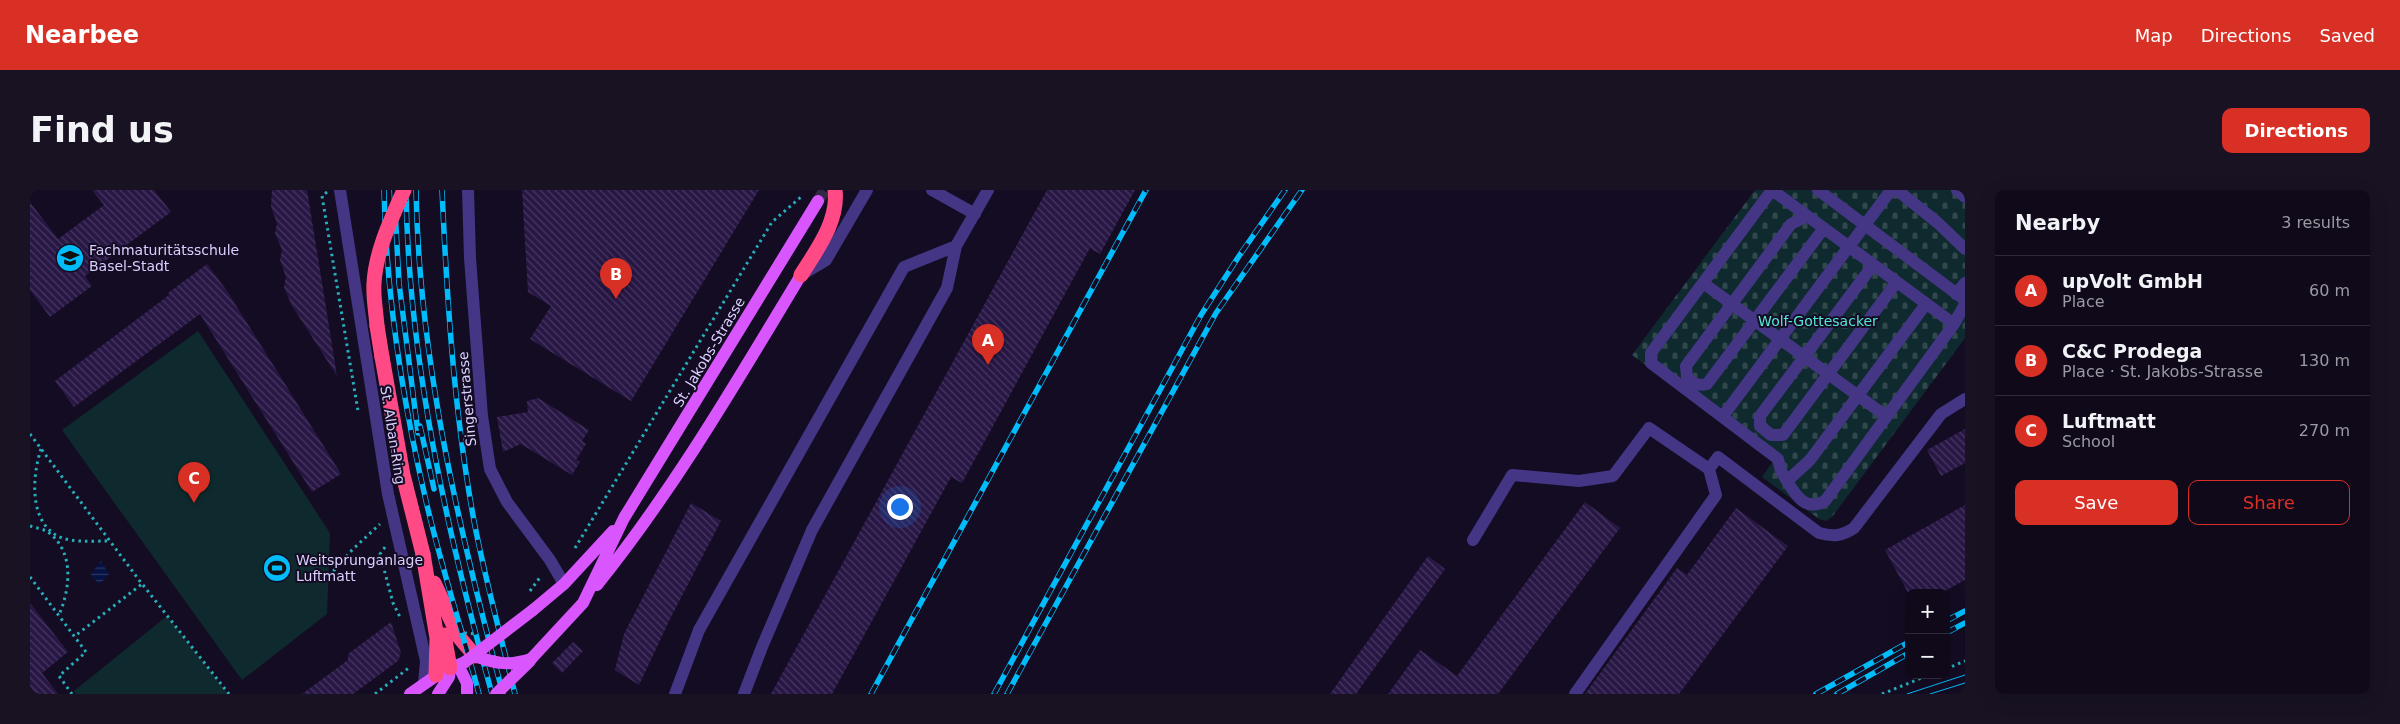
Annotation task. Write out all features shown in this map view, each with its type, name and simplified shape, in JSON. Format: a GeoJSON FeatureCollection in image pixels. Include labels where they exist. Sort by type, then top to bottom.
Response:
{"type":"FeatureCollection","features":[{"type":"Feature","properties":{"kind":"highway"},"geometry":{"type":"LineString","coordinates":[[404,190],[383,241],[374,284],[377,326],[403,475],[446,643],[462,663]]}},
{"type":"Feature","properties":{"kind":"highway"},"geometry":{"type":"LineString","coordinates":[[801,275],[817,248],[831,218],[835,190]]}},
{"type":"Feature","properties":{"kind":"highway"},"geometry":{"type":"LineString","coordinates":[[423,554],[438,645],[430,679]]}},
{"type":"Feature","properties":{"kind":"highway"},"geometry":{"type":"LineString","coordinates":[[423,554],[448,618],[459,638],[462,663]]}},
{"type":"Feature","properties":{"kind":"main road","name":"St. Jakobs-Strasse"},"geometry":{"type":"LineString","coordinates":[[496,694],[583,603],[624,518],[818,201]]}},
{"type":"Feature","properties":{"kind":"main road"},"geometry":{"type":"LineString","coordinates":[[583,603],[649,518],[709,427],[801,275]]}},
{"type":"Feature","properties":{"kind":"main road","name":"St. Jakobs-Strasse"},"geometry":{"type":"LineString","coordinates":[[410,694],[430,679],[462,663],[533,610],[564,584],[624,518]]}},
{"type":"Feature","properties":{"kind":"main road"},"geometry":{"type":"LineString","coordinates":[[438,694],[449,677],[462,663],[490,661],[512,665],[531,659]]}},
{"type":"Feature","properties":{"kind":"main road"},"geometry":{"type":"LineString","coordinates":[[462,663],[467,683],[467,694]]}},
{"type":"Feature","properties":{"kind":"street","name":"St. Alban-Ring"},"geometry":{"type":"LineString","coordinates":[[340,190],[354,291],[388,494],[430,679]]}},
{"type":"Feature","properties":{"kind":"street","name":"Singerstrasse"},"geometry":{"type":"LineString","coordinates":[[468,190],[482,416],[490,470],[507,502],[550,560],[564,584]]}},
{"type":"Feature","properties":{"kind":"street"},"geometry":{"type":"LineString","coordinates":[[932,190],[974,214]]}},
{"type":"Feature","properties":{"kind":"street"},"geometry":{"type":"LineString","coordinates":[[744,694],[812,530],[947,288],[956,246],[988,190]]}},
{"type":"Feature","properties":{"kind":"street"},"geometry":{"type":"LineString","coordinates":[[1954,324],[1772,190],[1651,353],[1651,362],[1778,459],[1781,471],[1796,496],[1807,504],[1820,504],[1825,501],[1954,324],[1965,304]]}},
{"type":"Feature","properties":{"kind":"street"},"geometry":{"type":"LineString","coordinates":[[1818,190],[1960,297],[1965,283]]}},
{"type":"Feature","properties":{"kind":"street"},"geometry":{"type":"LineString","coordinates":[[1723,416],[1891,190]]}},
{"type":"Feature","properties":{"kind":"street"},"geometry":{"type":"LineString","coordinates":[[1897,190],[1938,223],[1965,249]]}},
{"type":"Feature","properties":{"kind":"street"},"geometry":{"type":"LineString","coordinates":[[1957,190],[1965,197]]}},
{"type":"Feature","properties":{"kind":"street"},"geometry":{"type":"LineString","coordinates":[[801,275],[826,260],[867,192]]}},
{"type":"Feature","properties":{"kind":"street"},"geometry":{"type":"LineString","coordinates":[[1807,216],[1791,224],[1733,305],[1686,366],[1687,377],[1691,382],[1702,385],[1707,384],[1824,228]]}},
{"type":"Feature","properties":{"kind":"street"},"geometry":{"type":"LineString","coordinates":[[675,694],[699,630],[904,267],[956,246]]}},
{"type":"Feature","properties":{"kind":"street"},"geometry":{"type":"LineString","coordinates":[[1873,266],[1760,416],[1760,426],[1771,435],[1783,435],[1896,283]]}},
{"type":"Feature","properties":{"kind":"street"},"geometry":{"type":"LineString","coordinates":[[1704,283],[1886,416]]}},
{"type":"Feature","properties":{"kind":"street"},"geometry":{"type":"LineString","coordinates":[[1787,481],[1810,460],[1926,304]]}},
{"type":"Feature","properties":{"kind":"street"},"geometry":{"type":"LineString","coordinates":[[1709,469],[1718,457],[1819,533],[1831,536],[1843,535],[1854,528],[1941,414],[1965,399]]}},
{"type":"Feature","properties":{"kind":"street"},"geometry":{"type":"LineString","coordinates":[[1473,540],[1512,475],[1579,481],[1613,476],[1649,428],[1709,469],[1716,494],[1575,694]]}},
{"type":"Feature","properties":{"kind":"path"},"geometry":{"type":"LineString","coordinates":[[574,550],[772,222],[804,194]]}},
{"type":"Feature","properties":{"kind":"path"},"geometry":{"type":"LineString","coordinates":[[30,434],[109,541],[229,694]]}},
{"type":"Feature","properties":{"kind":"path"},"geometry":{"type":"LineString","coordinates":[[41,449],[33,472],[31,494],[36,513],[48,532],[60,544],[67,561],[67,596],[59,615]]}},
{"type":"Feature","properties":{"kind":"path"},"geometry":{"type":"LineString","coordinates":[[329,576],[352,550],[380,524]]}},
{"type":"Feature","properties":{"kind":"path"},"geometry":{"type":"LineString","coordinates":[[30,526],[69,540],[109,541]]}},
{"type":"Feature","properties":{"kind":"path"},"geometry":{"type":"LineString","coordinates":[[385,547],[380,554],[393,603],[400,617]]}},
{"type":"Feature","properties":{"kind":"path"},"geometry":{"type":"LineString","coordinates":[[526,595],[541,578],[542,565],[550,560]]}},
{"type":"Feature","properties":{"kind":"path"},"geometry":{"type":"LineString","coordinates":[[30,577],[86,652],[59,676],[72,694]]}},
{"type":"Feature","properties":{"kind":"path"},"geometry":{"type":"LineString","coordinates":[[75,636],[142,584]]}},
{"type":"Feature","properties":{"kind":"path"},"geometry":{"type":"LineString","coordinates":[[1950,667],[1965,661]]}},
{"type":"Feature","properties":{"kind":"path"},"geometry":{"type":"LineString","coordinates":[[1882,694],[1919,679]]}},
{"type":"Feature","properties":{"kind":"green space","name":"Wolf-Gottesacker"},"geometry":{"type":"Polygon","coordinates":[[[1755,190],[1965,190],[1965,338],[1832,517],[1826,521],[1819,519],[1762,477],[1774,460],[1632,355],[1755,190]]]}},
{"type":"Feature","properties":{"kind":"green space"},"geometry":{"type":"Polygon","coordinates":[[[198,331],[330,533],[327,614],[242,680],[62,430],[198,331]]]}},
{"type":"Feature","properties":{"kind":"green space"},"geometry":{"type":"Polygon","coordinates":[[[167,616],[228,694],[76,694],[74,691],[167,616]]]}},
{"type":"Feature","properties":{"kind":"shaded area"},"geometry":{"type":"Polygon","coordinates":[[[101,561],[109,574],[99,585],[91,574],[101,561]]]}},
{"type":"Feature","properties":{"kind":"building","name":"Fachmaturitätsschule Basel-Stadt"},"geometry":{"type":"Polygon","coordinates":[[[92,190],[154,190],[171,212],[85,276],[92,286],[50,317],[30,290],[30,202],[58,239],[104,205],[92,190]]]}},
{"type":"Feature","properties":{"kind":"building"},"geometry":{"type":"Polygon","coordinates":[[[272,190],[307,190],[337,376],[291,304],[284,287],[286,277],[280,260],[282,250],[275,233],[277,224],[271,206],[272,190]]]}},
{"type":"Feature","properties":{"kind":"building"},"geometry":{"type":"Polygon","coordinates":[[[522,190],[759,190],[631,401],[530,339],[551,306],[528,292],[522,190]]]}},
{"type":"Feature","properties":{"kind":"building"},"geometry":{"type":"Polygon","coordinates":[[[1047,190],[1135,190],[1100,254],[1090,248],[962,483],[951,477],[832,694],[771,694],[1047,190]]]}},
{"type":"Feature","properties":{"kind":"building"},"geometry":{"type":"Polygon","coordinates":[[[207,264],[227,291],[341,474],[312,492],[200,314],[74,407],[55,381],[207,264]]]}},
{"type":"Feature","properties":{"kind":"building"},"geometry":{"type":"Polygon","coordinates":[[[538,398],[589,430],[582,441],[586,444],[576,460],[580,462],[572,475],[521,444],[503,452],[497,417],[528,412],[527,401],[538,398]]]}},
{"type":"Feature","properties":{"kind":"building"},"geometry":{"type":"Polygon","coordinates":[[[1965,429],[1965,463],[1941,476],[1927,450],[1965,429]]]}},
{"type":"Feature","properties":{"kind":"building"},"geometry":{"type":"Polygon","coordinates":[[[1585,502],[1620,528],[1498,694],[1388,694],[1420,650],[1457,676],[1585,502]]]}},
{"type":"Feature","properties":{"kind":"building"},"geometry":{"type":"Polygon","coordinates":[[[691,503],[721,521],[671,617],[639,685],[615,670],[624,634],[691,503]]]}},
{"type":"Feature","properties":{"kind":"building"},"geometry":{"type":"Polygon","coordinates":[[[1965,505],[1965,580],[1948,589],[1906,589],[1885,550],[1965,505]]]}},
{"type":"Feature","properties":{"kind":"building"},"geometry":{"type":"Polygon","coordinates":[[[1736,508],[1788,546],[1679,694],[1585,694],[1677,568],[1687,575],[1736,508]]]}},
{"type":"Feature","properties":{"kind":"building"},"geometry":{"type":"Polygon","coordinates":[[[1428,556],[1445,569],[1356,694],[1330,694],[1428,556]]]}},
{"type":"Feature","properties":{"kind":"building"},"geometry":{"type":"Polygon","coordinates":[[[30,603],[68,652],[42,673],[58,694],[30,694],[30,603]]]}},
{"type":"Feature","properties":{"kind":"building"},"geometry":{"type":"Polygon","coordinates":[[[391,622],[401,653],[398,661],[353,694],[302,694],[348,660],[348,654],[391,622]]]}},
{"type":"Feature","properties":{"kind":"building"},"geometry":{"type":"Polygon","coordinates":[[[573,642],[583,651],[562,673],[552,663],[573,642]]]}},
{"type":"Feature","properties":{"kind":"tunnel"},"geometry":{"type":"LineString","coordinates":[[818,201],[825,190]]}},
{"type":"Feature","properties":{"kind":"tram line"},"geometry":{"type":"LineString","coordinates":[[1907,694],[1965,675]]}},
{"type":"Feature","properties":{"kind":"tram line"},"geometry":{"type":"LineString","coordinates":[[1930,694],[1965,683]]}},
{"type":"Feature","properties":{"kind":"railway"},"geometry":{"type":"LineString","coordinates":[[384,190],[385,229],[392,307],[403,385],[417,462],[445,574],[479,694]]}},
{"type":"Feature","properties":{"kind":"railway"},"geometry":{"type":"LineString","coordinates":[[394,190],[399,283],[418,433]]}},
{"type":"Feature","properties":{"kind":"railway"},"geometry":{"type":"LineString","coordinates":[[406,190],[408,254],[422,381],[433,445],[460,571],[492,694]]}},
{"type":"Feature","properties":{"kind":"railway"},"geometry":{"type":"LineString","coordinates":[[416,190],[425,318],[444,445],[471,570],[503,694]]}},
{"type":"Feature","properties":{"kind":"railway"},"geometry":{"type":"LineString","coordinates":[[442,190],[452,356],[461,439],[483,564],[515,694]]}},
{"type":"Feature","properties":{"kind":"railway"},"geometry":{"type":"LineString","coordinates":[[871,694],[1146,190]]}},
{"type":"Feature","properties":{"kind":"railway"},"geometry":{"type":"LineString","coordinates":[[994,694],[1201,315],[1285,190]]}},
{"type":"Feature","properties":{"kind":"railway"},"geometry":{"type":"LineString","coordinates":[[1007,694],[1216,313],[1302,190]]}},
{"type":"Feature","properties":{"kind":"railway"},"geometry":{"type":"LineString","coordinates":[[420,426],[434,489]]}},
{"type":"Feature","properties":{"kind":"railway"},"geometry":{"type":"LineString","coordinates":[[1950,619],[1965,611]]}},
{"type":"Feature","properties":{"kind":"railway"},"geometry":{"type":"LineString","coordinates":[[1950,631],[1965,623]]}},
{"type":"Feature","properties":{"kind":"railway"},"geometry":{"type":"LineString","coordinates":[[1816,694],[1905,644]]}},
{"type":"Feature","properties":{"kind":"railway"},"geometry":{"type":"LineString","coordinates":[[1837,694],[1905,655]]}},
{"type":"Feature","properties":{"kind":"place","name":"Fachmaturitätsschule Basel-Stadt"},"geometry":{"type":"Point","coordinates":[70,258]}},
{"type":"Feature","properties":{"kind":"place","name":"C&C Prodega"},"geometry":{"type":"Point","coordinates":[616,299]}},
{"type":"Feature","properties":{"kind":"place","name":"upVolt GmbH"},"geometry":{"type":"Point","coordinates":[988,365]}},
{"type":"Feature","properties":{"kind":"place","name":"Luftmatt"},"geometry":{"type":"Point","coordinates":[194,503]}},
{"type":"Feature","properties":{"kind":"place","name":"Weitsprunganlage Luftmatt"},"geometry":{"type":"Point","coordinates":[277,568]}}]}
